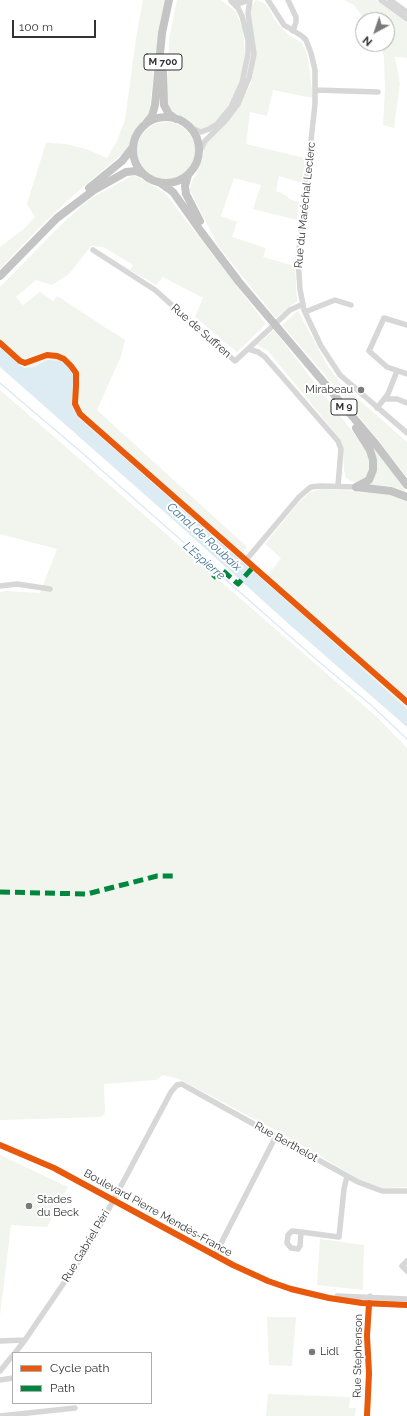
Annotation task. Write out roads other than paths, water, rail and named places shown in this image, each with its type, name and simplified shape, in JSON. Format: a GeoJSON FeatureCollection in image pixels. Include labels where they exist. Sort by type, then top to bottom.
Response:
{"type":"FeatureCollection","features":[{"type":"Feature","properties":{"kind":"highway","name":"M 700"},"geometry":{"type":"LineString","coordinates":[[145,125],[152,116],[154,109],[162,33],[169,0]]}},
{"type":"Feature","properties":{"kind":"highway","name":"M 700"},"geometry":{"type":"LineString","coordinates":[[173,0],[164,48],[162,84],[165,107],[170,116],[176,119]]}},
{"type":"Feature","properties":{"kind":"highway"},"geometry":{"type":"LineString","coordinates":[[57,218],[94,190],[132,170],[159,182],[175,182],[188,175],[194,167],[198,155],[197,140],[189,127],[176,119],[169,118],[159,118],[145,125],[137,135],[134,147],[134,159],[143,174]]}},
{"type":"Feature","properties":{"kind":"highway"},"geometry":{"type":"LineString","coordinates":[[0,276],[73,201],[122,161],[134,147]]}},
{"type":"Feature","properties":{"kind":"highway","name":"M 9"},"geometry":{"type":"LineString","coordinates":[[188,175],[185,186],[188,199],[215,250]]}},
{"type":"Feature","properties":{"kind":"highway","name":"M 9"},"geometry":{"type":"LineString","coordinates":[[159,182],[173,192],[215,250],[268,317],[407,485]]}},
{"type":"Feature","properties":{"kind":"highway"},"geometry":{"type":"LineString","coordinates":[[327,387],[333,398],[349,418],[362,438],[371,455],[374,470],[372,477],[367,482],[356,487]]}},
{"type":"Feature","properties":{"kind":"highway"},"geometry":{"type":"LineString","coordinates":[[356,487],[391,491],[407,498]]}},
{"type":"Feature","properties":{"kind":"street"},"geometry":{"type":"LineString","coordinates":[[198,155],[203,144],[238,104],[249,78],[254,54],[248,13],[249,0],[241,3],[230,0]]}},
{"type":"Feature","properties":{"kind":"street"},"geometry":{"type":"LineString","coordinates":[[189,127],[201,132],[217,124],[230,107],[242,83],[247,61],[248,40],[242,16],[238,8],[230,0]]}},
{"type":"Feature","properties":{"kind":"street","name":"Rue du Maréchal Leclerc"},"geometry":{"type":"LineString","coordinates":[[268,0],[282,22],[292,31],[302,36],[308,46],[314,62],[316,90],[299,248],[299,281],[305,312],[321,346],[345,380],[407,433]]}},
{"type":"Feature","properties":{"kind":"street","name":"Rue du Maréchal Leclerc"},"geometry":{"type":"LineString","coordinates":[[273,0],[282,22]]}},
{"type":"Feature","properties":{"kind":"street"},"geometry":{"type":"LineString","coordinates":[[288,0],[296,17],[296,22],[292,31]]}},
{"type":"Feature","properties":{"kind":"street"},"geometry":{"type":"LineString","coordinates":[[381,0],[407,19]]}},
{"type":"Feature","properties":{"kind":"street"},"geometry":{"type":"LineString","coordinates":[[390,0],[407,12]]}},
{"type":"Feature","properties":{"kind":"street"},"geometry":{"type":"LineString","coordinates":[[316,90],[378,92]]}},
{"type":"Feature","properties":{"kind":"street","name":"Rue de Suffren"},"geometry":{"type":"LineString","coordinates":[[93,250],[154,290],[235,361],[290,310],[303,304]]}},
{"type":"Feature","properties":{"kind":"street"},"geometry":{"type":"LineString","coordinates":[[305,312],[335,300],[351,305]]}},
{"type":"Feature","properties":{"kind":"street"},"geometry":{"type":"LineString","coordinates":[[407,325],[384,318],[369,351],[385,366],[407,374]]}},
{"type":"Feature","properties":{"kind":"street"},"geometry":{"type":"LineString","coordinates":[[248,349],[258,352],[265,357],[338,441],[341,449],[338,486]]}},
{"type":"Feature","properties":{"kind":"street"},"geometry":{"type":"LineString","coordinates":[[377,408],[389,392],[397,371]]}},
{"type":"Feature","properties":{"kind":"street"},"geometry":{"type":"LineString","coordinates":[[384,399],[397,399],[407,403]]}},
{"type":"Feature","properties":{"kind":"street"},"geometry":{"type":"LineString","coordinates":[[246,560],[303,492],[316,486],[356,487]]}},
{"type":"Feature","properties":{"kind":"street"},"geometry":{"type":"LineString","coordinates":[[0,586],[17,584],[50,589]]}},
{"type":"Feature","properties":{"kind":"street","name":"Rue Berthelot"},"geometry":{"type":"LineString","coordinates":[[171,1092],[175,1086],[182,1084],[347,1176],[378,1190],[390,1192],[407,1191]]}},
{"type":"Feature","properties":{"kind":"street","name":"Rue Gabriel Péri"},"geometry":{"type":"LineString","coordinates":[[16,1352],[87,1250],[171,1092]]}},
{"type":"Feature","properties":{"kind":"street"},"geometry":{"type":"LineString","coordinates":[[214,1255],[276,1136]]}},
{"type":"Feature","properties":{"kind":"street","name":"Boulevard Pierre Mendès-France"},"geometry":{"type":"LineString","coordinates":[[0,1145],[48,1165],[214,1255],[268,1282],[308,1293],[369,1303],[407,1305]]}},
{"type":"Feature","properties":{"kind":"street"},"geometry":{"type":"LineString","coordinates":[[301,1232],[339,1237],[344,1189],[347,1176]]}},
{"type":"Feature","properties":{"kind":"street"},"geometry":{"type":"LineString","coordinates":[[407,1261],[402,1266],[407,1271]]}},
{"type":"Feature","properties":{"kind":"street","name":"Boulevard Pierre Mendès-France"},"geometry":{"type":"LineString","coordinates":[[308,1293],[334,1296],[370,1296],[407,1299]]}},
{"type":"Feature","properties":{"kind":"street","name":"Rue Stephenson"},"geometry":{"type":"LineString","coordinates":[[367,1416],[370,1296]]}},
{"type":"Feature","properties":{"kind":"street"},"geometry":{"type":"LineString","coordinates":[[1,1341],[25,1340]]}},
{"type":"Feature","properties":{"kind":"street","name":"Rue Gabriel Péri"},"geometry":{"type":"LineString","coordinates":[[0,1371],[12,1356]]}},
{"type":"Feature","properties":{"kind":"street"},"geometry":{"type":"LineString","coordinates":[[0,1380],[12,1378]]}},
{"type":"Feature","properties":{"kind":"street"},"geometry":{"type":"LineString","coordinates":[[0,1416],[75,1408]]}},
{"type":"Feature","properties":{"kind":"water","name":"Canal de Roubaix"},"geometry":{"type":"Polygon","coordinates":[[[0,348],[25,368],[35,367],[48,360],[59,361],[67,365],[73,376],[72,406],[79,418],[312,623],[407,709],[407,727],[291,626],[0,367],[0,348]]]}},
{"type":"Feature","properties":{"kind":"waterway","name":"L'Espierre"},"geometry":{"type":"LineString","coordinates":[[0,383],[80,451],[318,661],[371,705],[407,739]]}},
{"type":"Feature","properties":{"kind":"place","name":"Mirabeau"},"geometry":{"type":"Point","coordinates":[361,390]}},
{"type":"Feature","properties":{"kind":"place","name":"Stades du Beck"},"geometry":{"type":"Point","coordinates":[29,1206]}},
{"type":"Feature","properties":{"kind":"place","name":"Lidl"},"geometry":{"type":"Point","coordinates":[312,1352]}}]}
